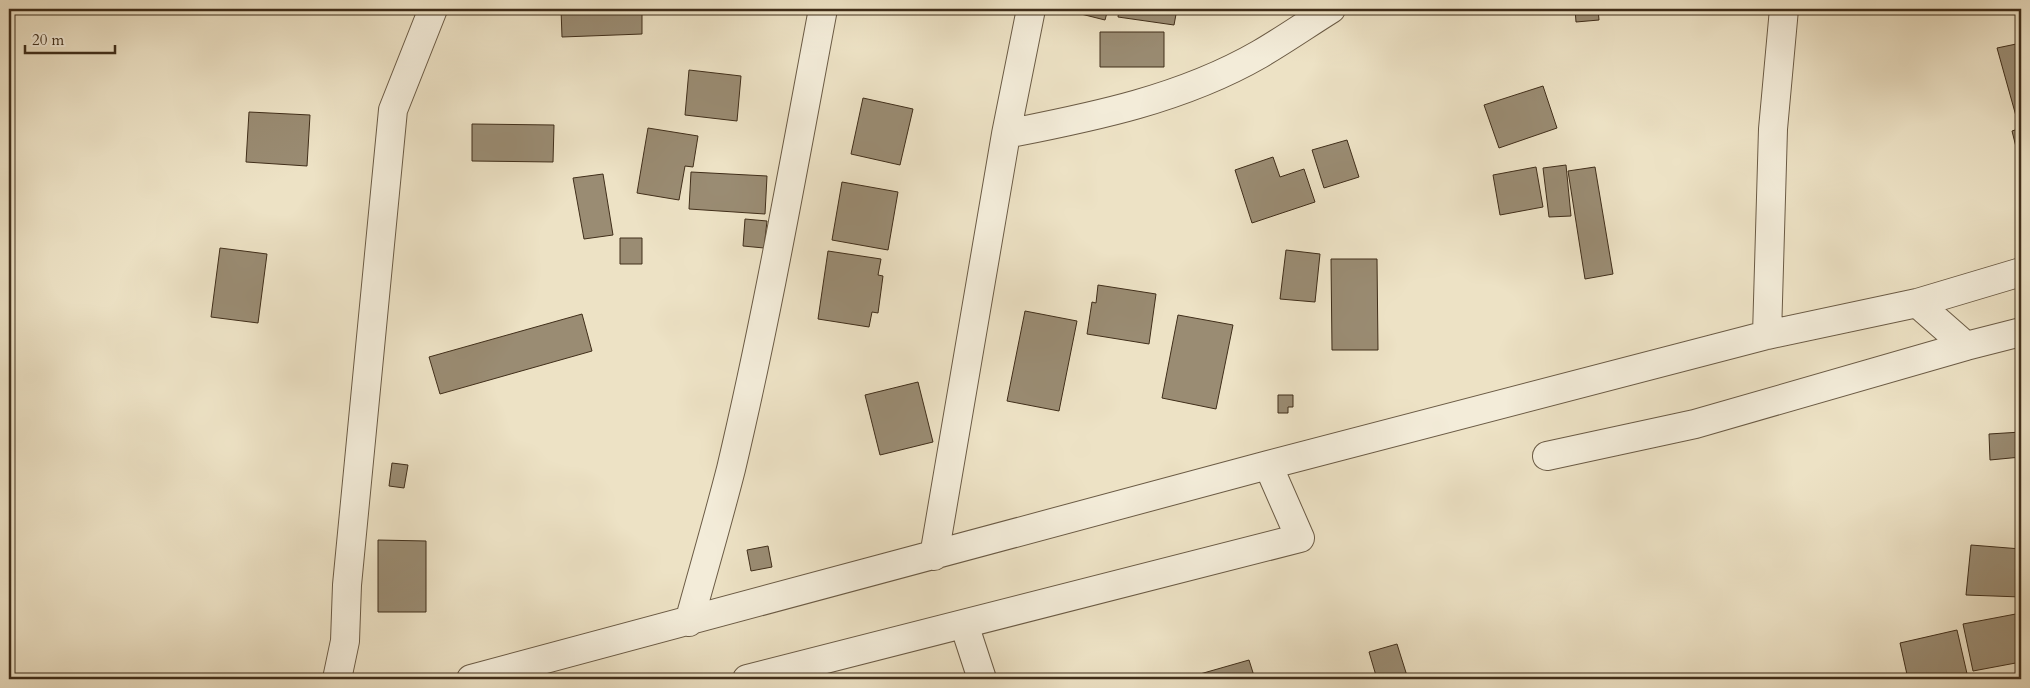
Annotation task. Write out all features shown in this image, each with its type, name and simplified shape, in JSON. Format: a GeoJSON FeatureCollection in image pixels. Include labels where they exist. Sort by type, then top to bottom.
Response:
{"type":"FeatureCollection","features":[{"type":"Feature","properties":{"kind":"street"},"geometry":{"type":"LineString","coordinates":[[337,679],[344,641],[346,585],[393,110],[433,9]]}},
{"type":"Feature","properties":{"kind":"street"},"geometry":{"type":"LineString","coordinates":[[689,622],[730,470],[751,378],[775,266],[823,9]]}},
{"type":"Feature","properties":{"kind":"street"},"geometry":{"type":"LineString","coordinates":[[934,556],[1006,134],[1031,9]]}},
{"type":"Feature","properties":{"kind":"street"},"geometry":{"type":"LineString","coordinates":[[1006,134],[1083,119],[1144,103],[1179,90],[1259,55],[1331,9]]}},
{"type":"Feature","properties":{"kind":"street"},"geometry":{"type":"LineString","coordinates":[[1767,335],[1773,129],[1784,9]]}},
{"type":"Feature","properties":{"kind":"street"},"geometry":{"type":"LineString","coordinates":[[471,679],[1268,465],[1767,335],[1917,303],[2021,272]]}},
{"type":"Feature","properties":{"kind":"street"},"geometry":{"type":"LineString","coordinates":[[1917,303],[1966,346]]}},
{"type":"Feature","properties":{"kind":"street"},"geometry":{"type":"LineString","coordinates":[[1547,456],[1695,424],[2021,332]]}},
{"type":"Feature","properties":{"kind":"street"},"geometry":{"type":"LineString","coordinates":[[747,679],[1300,538],[1268,465]]}},
{"type":"Feature","properties":{"kind":"street"},"geometry":{"type":"LineString","coordinates":[[964,624],[982,679]]}},
{"type":"Feature","properties":{"kind":"building"},"geometry":{"type":"Polygon","coordinates":[[[561,9],[642,9],[642,34],[562,37],[561,9]]]}},
{"type":"Feature","properties":{"kind":"building"},"geometry":{"type":"Polygon","coordinates":[[[1082,9],[1108,9],[1105,20],[1081,14],[1082,9]]]}},
{"type":"Feature","properties":{"kind":"building"},"geometry":{"type":"Polygon","coordinates":[[[1119,9],[1177,9],[1174,25],[1118,17],[1119,9]]]}},
{"type":"Feature","properties":{"kind":"building"},"geometry":{"type":"Polygon","coordinates":[[[1575,9],[1598,9],[1599,20],[1576,22],[1575,9]]]}},
{"type":"Feature","properties":{"kind":"building"},"geometry":{"type":"Polygon","coordinates":[[[1100,32],[1164,32],[1164,67],[1100,67],[1100,32]]]}},
{"type":"Feature","properties":{"kind":"building"},"geometry":{"type":"Polygon","coordinates":[[[2021,43],[2021,114],[2016,116],[1997,48],[2021,43]]]}},
{"type":"Feature","properties":{"kind":"building"},"geometry":{"type":"Polygon","coordinates":[[[689,70],[741,76],[737,121],[685,115],[689,70]]]}},
{"type":"Feature","properties":{"kind":"building"},"geometry":{"type":"Polygon","coordinates":[[[1543,86],[1557,128],[1499,148],[1484,105],[1543,86]]]}},
{"type":"Feature","properties":{"kind":"building"},"geometry":{"type":"Polygon","coordinates":[[[863,98],[913,109],[900,165],[851,154],[863,98]]]}},
{"type":"Feature","properties":{"kind":"building"},"geometry":{"type":"Polygon","coordinates":[[[249,112],[310,115],[307,166],[246,162],[249,112]]]}},
{"type":"Feature","properties":{"kind":"building"},"geometry":{"type":"Polygon","coordinates":[[[472,124],[554,125],[553,162],[472,161],[472,124]]]}},
{"type":"Feature","properties":{"kind":"building"},"geometry":{"type":"Polygon","coordinates":[[[648,128],[698,136],[693,167],[685,166],[679,200],[637,193],[648,128]]]}},
{"type":"Feature","properties":{"kind":"building"},"geometry":{"type":"Polygon","coordinates":[[[2021,128],[2021,167],[2012,131],[2021,128]]]}},
{"type":"Feature","properties":{"kind":"building"},"geometry":{"type":"Polygon","coordinates":[[[1347,140],[1359,177],[1324,188],[1312,150],[1347,140]]]}},
{"type":"Feature","properties":{"kind":"building"},"geometry":{"type":"Polygon","coordinates":[[[1273,157],[1280,177],[1304,169],[1315,202],[1252,223],[1235,170],[1273,157]]]}},
{"type":"Feature","properties":{"kind":"building"},"geometry":{"type":"Polygon","coordinates":[[[1566,165],[1571,216],[1549,217],[1543,168],[1566,165]]]}},
{"type":"Feature","properties":{"kind":"building"},"geometry":{"type":"Polygon","coordinates":[[[1536,167],[1543,207],[1500,215],[1493,175],[1536,167]]]}},
{"type":"Feature","properties":{"kind":"building"},"geometry":{"type":"Polygon","coordinates":[[[1595,167],[1613,274],[1585,279],[1568,171],[1595,167]]]}},
{"type":"Feature","properties":{"kind":"building"},"geometry":{"type":"Polygon","coordinates":[[[691,172],[767,176],[765,214],[689,209],[691,172]]]}},
{"type":"Feature","properties":{"kind":"building"},"geometry":{"type":"Polygon","coordinates":[[[603,174],[613,235],[584,239],[573,178],[603,174]]]}},
{"type":"Feature","properties":{"kind":"building"},"geometry":{"type":"Polygon","coordinates":[[[842,182],[898,192],[888,250],[832,240],[842,182]]]}},
{"type":"Feature","properties":{"kind":"building"},"geometry":{"type":"Polygon","coordinates":[[[745,219],[767,221],[764,248],[743,246],[745,219]]]}},
{"type":"Feature","properties":{"kind":"building"},"geometry":{"type":"Polygon","coordinates":[[[620,238],[642,238],[642,264],[620,264],[620,238]]]}},
{"type":"Feature","properties":{"kind":"building"},"geometry":{"type":"Polygon","coordinates":[[[220,248],[267,254],[258,323],[211,317],[220,248]]]}},
{"type":"Feature","properties":{"kind":"building"},"geometry":{"type":"Polygon","coordinates":[[[1286,250],[1320,254],[1315,302],[1280,299],[1286,250]]]}},
{"type":"Feature","properties":{"kind":"building"},"geometry":{"type":"Polygon","coordinates":[[[828,251],[881,259],[878,275],[883,276],[878,313],[872,312],[869,327],[818,319],[828,251]]]}},
{"type":"Feature","properties":{"kind":"building"},"geometry":{"type":"Polygon","coordinates":[[[1331,259],[1377,259],[1378,350],[1332,350],[1331,259]]]}},
{"type":"Feature","properties":{"kind":"building"},"geometry":{"type":"Polygon","coordinates":[[[1098,285],[1156,294],[1149,344],[1087,334],[1092,302],[1096,303],[1098,285]]]}},
{"type":"Feature","properties":{"kind":"building"},"geometry":{"type":"Polygon","coordinates":[[[1025,311],[1077,321],[1059,411],[1007,401],[1025,311]]]}},
{"type":"Feature","properties":{"kind":"building"},"geometry":{"type":"Polygon","coordinates":[[[582,314],[592,351],[440,394],[429,357],[582,314]]]}},
{"type":"Feature","properties":{"kind":"building"},"geometry":{"type":"Polygon","coordinates":[[[1178,315],[1233,325],[1216,409],[1162,398],[1178,315]]]}},
{"type":"Feature","properties":{"kind":"building"},"geometry":{"type":"Polygon","coordinates":[[[918,382],[933,442],[880,455],[865,395],[918,382]]]}},
{"type":"Feature","properties":{"kind":"building"},"geometry":{"type":"Polygon","coordinates":[[[1278,395],[1293,395],[1293,407],[1288,407],[1288,413],[1278,413],[1278,395]]]}},
{"type":"Feature","properties":{"kind":"building"},"geometry":{"type":"Polygon","coordinates":[[[2021,432],[2021,457],[1990,460],[1989,434],[2021,432]]]}},
{"type":"Feature","properties":{"kind":"building"},"geometry":{"type":"Polygon","coordinates":[[[392,463],[408,465],[404,488],[389,486],[392,463]]]}},
{"type":"Feature","properties":{"kind":"building"},"geometry":{"type":"Polygon","coordinates":[[[378,540],[426,541],[426,612],[378,612],[378,540]]]}},
{"type":"Feature","properties":{"kind":"building"},"geometry":{"type":"Polygon","coordinates":[[[1971,545],[2021,549],[2021,597],[1966,595],[1971,545]]]}},
{"type":"Feature","properties":{"kind":"building"},"geometry":{"type":"Polygon","coordinates":[[[768,546],[772,567],[751,571],[747,550],[768,546]]]}},
{"type":"Feature","properties":{"kind":"building"},"geometry":{"type":"Polygon","coordinates":[[[2021,613],[2021,662],[1973,671],[1963,624],[2021,613]]]}},
{"type":"Feature","properties":{"kind":"building"},"geometry":{"type":"Polygon","coordinates":[[[1957,630],[1968,678],[1908,679],[1900,643],[1957,630]]]}},
{"type":"Feature","properties":{"kind":"building"},"geometry":{"type":"Polygon","coordinates":[[[1397,644],[1408,679],[1377,679],[1369,652],[1397,644]]]}},
{"type":"Feature","properties":{"kind":"building"},"geometry":{"type":"Polygon","coordinates":[[[1249,660],[1255,679],[1186,678],[1249,660]]]}}]}
